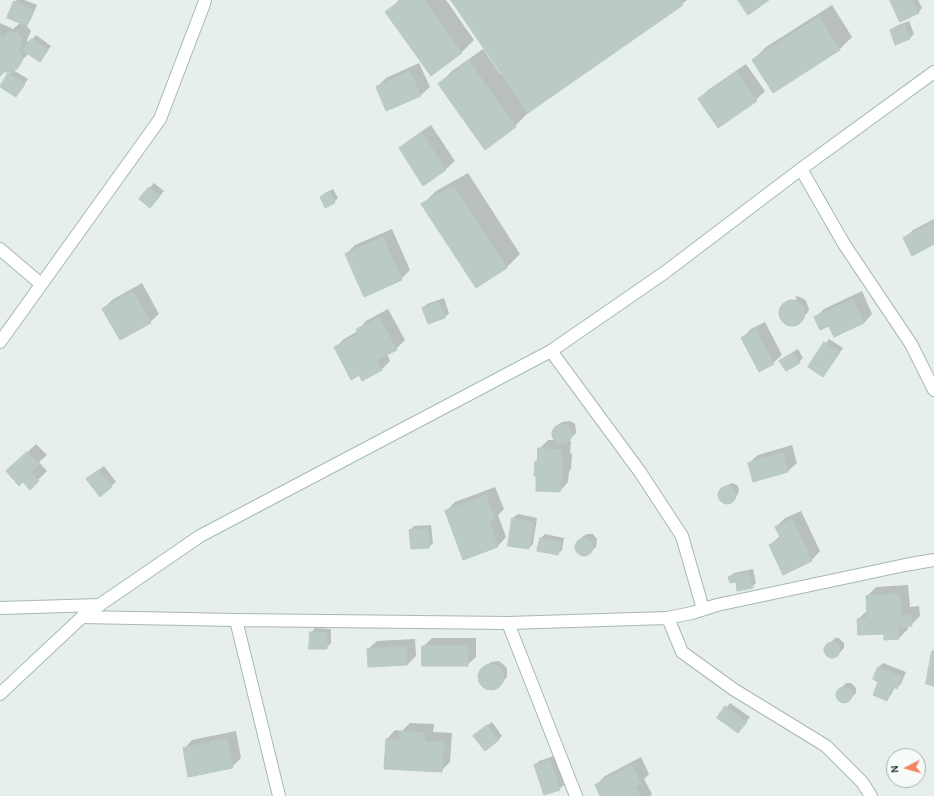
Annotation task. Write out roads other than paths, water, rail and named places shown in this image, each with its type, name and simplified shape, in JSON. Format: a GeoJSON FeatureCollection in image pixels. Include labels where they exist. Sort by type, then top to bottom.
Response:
{"type":"FeatureCollection","features":[{"type":"Feature","properties":{"kind":"street"},"geometry":{"type":"LineString","coordinates":[[0,342],[160,119],[205,0]]}},
{"type":"Feature","properties":{"kind":"street"},"geometry":{"type":"LineString","coordinates":[[0,694],[82,617],[200,536],[551,351],[664,273],[801,169],[934,72]]}},
{"type":"Feature","properties":{"kind":"street"},"geometry":{"type":"LineString","coordinates":[[801,169],[844,244],[911,344],[934,390]]}},
{"type":"Feature","properties":{"kind":"street"},"geometry":{"type":"LineString","coordinates":[[0,250],[41,284]]}},
{"type":"Feature","properties":{"kind":"street"},"geometry":{"type":"LineString","coordinates":[[551,351],[640,472],[682,536],[703,609]]}},
{"type":"Feature","properties":{"kind":"street"},"geometry":{"type":"LineString","coordinates":[[82,617],[508,623],[668,618],[703,609],[934,560]]}},
{"type":"Feature","properties":{"kind":"street"},"geometry":{"type":"LineString","coordinates":[[0,608],[100,605]]}},
{"type":"Feature","properties":{"kind":"street"},"geometry":{"type":"LineString","coordinates":[[668,618],[682,652],[733,689],[826,746],[862,782],[871,796]]}},
{"type":"Feature","properties":{"kind":"street"},"geometry":{"type":"LineString","coordinates":[[236,620],[279,796]]}},
{"type":"Feature","properties":{"kind":"street"},"geometry":{"type":"LineString","coordinates":[[508,623],[576,796]]}}]}
